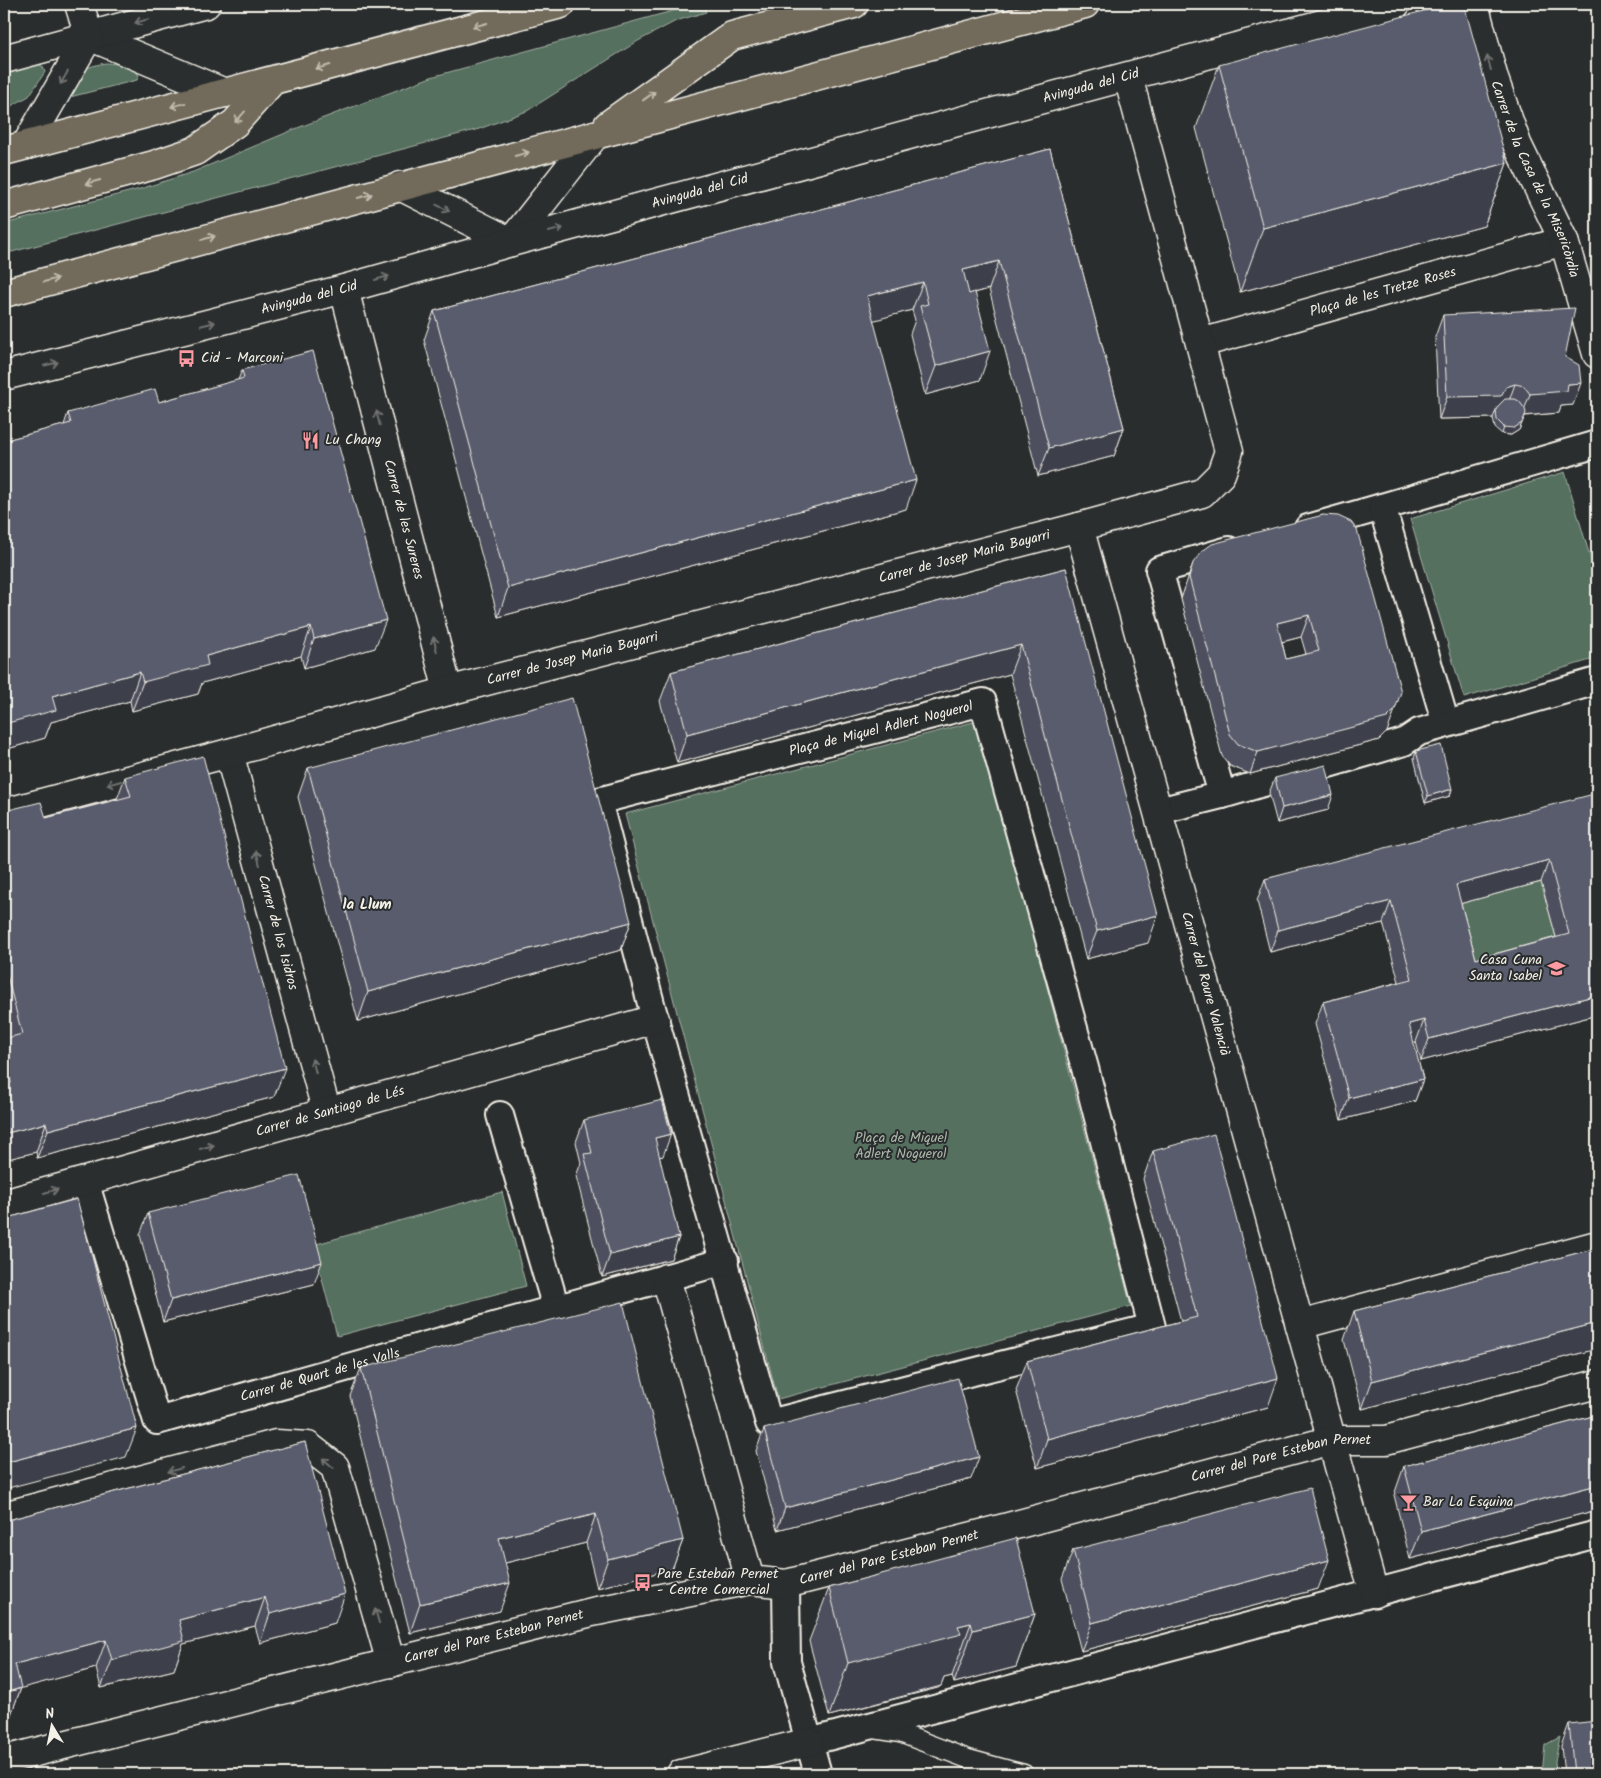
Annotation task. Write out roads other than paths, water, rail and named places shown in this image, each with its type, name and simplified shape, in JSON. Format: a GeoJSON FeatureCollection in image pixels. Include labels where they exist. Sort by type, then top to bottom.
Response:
{"type":"FeatureCollection","features":[{"type":"Feature","properties":{"kind":"main road"},"geometry":{"type":"LineString","coordinates":[[15,148],[561,4]]}},
{"type":"Feature","properties":{"kind":"main road"},"geometry":{"type":"LineString","coordinates":[[595,135],[732,36],[854,4]]}},
{"type":"Feature","properties":{"kind":"main road"},"geometry":{"type":"LineString","coordinates":[[4,293],[1085,4]]}},
{"type":"Feature","properties":{"kind":"main road"},"geometry":{"type":"LineString","coordinates":[[4,206],[154,165],[196,151],[235,123],[272,81]]}},
{"type":"Feature","properties":{"kind":"street"},"geometry":{"type":"LineString","coordinates":[[15,148],[88,36],[79,4]]}},
{"type":"Feature","properties":{"kind":"street"},"geometry":{"type":"LineString","coordinates":[[4,59],[206,4]]}},
{"type":"Feature","properties":{"kind":"street","name":"Avinguda del Cid"},"geometry":{"type":"LineString","coordinates":[[4,376],[344,288],[1396,4]]}},
{"type":"Feature","properties":{"kind":"street","name":"Carrer de la Casa de la Misericòrdia"},"geometry":{"type":"LineString","coordinates":[[1474,4],[1494,79],[1518,144],[1564,241],[1597,354]]}},
{"type":"Feature","properties":{"kind":"street"},"geometry":{"type":"LineString","coordinates":[[88,36],[225,93]]}},
{"type":"Feature","properties":{"kind":"street"},"geometry":{"type":"LineString","coordinates":[[1128,77],[1201,343]]}},
{"type":"Feature","properties":{"kind":"street"},"geometry":{"type":"LineString","coordinates":[[400,186],[511,242],[595,135]]}},
{"type":"Feature","properties":{"kind":"street","name":"Plaça de les Tretze Roses"},"geometry":{"type":"LineString","coordinates":[[1201,343],[1564,241]]}},
{"type":"Feature","properties":{"kind":"street","name":"Carrer de les Sureres"},"geometry":{"type":"LineString","coordinates":[[344,288],[448,691]]}},
{"type":"Feature","properties":{"kind":"street","name":"Carrer de Josep Maria Bayarri"},"geometry":{"type":"LineString","coordinates":[[4,813],[448,691],[1079,528],[1202,493],[1221,474],[1229,451],[1201,343]]}},
{"type":"Feature","properties":{"kind":"street"},"geometry":{"type":"LineString","coordinates":[[1289,534],[1597,444]]}},
{"type":"Feature","properties":{"kind":"street"},"geometry":{"type":"LineString","coordinates":[[1382,507],[1446,724]]}},
{"type":"Feature","properties":{"kind":"street","name":"Carrer del Roure Valencià"},"geometry":{"type":"LineString","coordinates":[[1079,528],[1374,1593]]}},
{"type":"Feature","properties":{"kind":"street"},"geometry":{"type":"LineString","coordinates":[[1222,795],[1159,570],[1252,544]]}},
{"type":"Feature","properties":{"kind":"street"},"geometry":{"type":"LineString","coordinates":[[1158,811],[1222,795],[1404,742],[1419,732],[1597,681]]}},
{"type":"Feature","properties":{"kind":"street","name":"Plaça de Miquel Adlert Noguerol"},"geometry":{"type":"LineString","coordinates":[[983,702],[1085,1068],[1152,1327],[769,1423],[724,1261],[655,1019],[598,801],[983,702]]}},
{"type":"Feature","properties":{"kind":"street","name":"Carrer de los Isidros"},"geometry":{"type":"LineString","coordinates":[[229,752],[327,1113]]}},
{"type":"Feature","properties":{"kind":"street","name":"Carrer de Santiago de Lés"},"geometry":{"type":"LineString","coordinates":[[4,1204],[655,1019]]}},
{"type":"Feature","properties":{"kind":"street"},"geometry":{"type":"LineString","coordinates":[[500,1115],[556,1308]]}},
{"type":"Feature","properties":{"kind":"street","name":"Carrer de Quart de les Valls"},"geometry":{"type":"LineString","coordinates":[[85,1182],[157,1421],[724,1261]]}},
{"type":"Feature","properties":{"kind":"street"},"geometry":{"type":"LineString","coordinates":[[1300,1324],[1597,1245]]}},
{"type":"Feature","properties":{"kind":"street"},"geometry":{"type":"LineString","coordinates":[[666,1278],[750,1580]]}},
{"type":"Feature","properties":{"kind":"street","name":"Carrer del Pare Esteban Pernet"},"geometry":{"type":"LineString","coordinates":[[4,1760],[34,1764],[391,1663],[592,1612],[750,1580],[786,1584],[1008,1528],[1332,1440],[1386,1440],[1597,1384]]}},
{"type":"Feature","properties":{"kind":"street"},"geometry":{"type":"LineString","coordinates":[[4,1516],[276,1444],[308,1446],[334,1468],[391,1663]]}},
{"type":"Feature","properties":{"kind":"street"},"geometry":{"type":"LineString","coordinates":[[681,1774],[1597,1534]]}},
{"type":"Feature","properties":{"kind":"street"},"geometry":{"type":"LineString","coordinates":[[786,1584],[787,1662],[818,1774]]}},
{"type":"Feature","properties":{"kind":"lane"},"geometry":{"type":"LineString","coordinates":[[809,1742],[878,1728],[900,1733],[968,1759],[1024,1774]]}},
{"type":"Feature","properties":{"kind":"place","name":"Cid - Marconi"},"geometry":{"type":"Point","coordinates":[187,358]}},
{"type":"Feature","properties":{"kind":"place","name":"Lu Chang"},"geometry":{"type":"Point","coordinates":[311,440]}},
{"type":"Feature","properties":{"kind":"place","name":"Casa Cuna Santa Isabel"},"geometry":{"type":"Point","coordinates":[1556,968]}},
{"type":"Feature","properties":{"kind":"place","name":"Bar La Esquina"},"geometry":{"type":"Point","coordinates":[1409,1502]}},
{"type":"Feature","properties":{"kind":"place","name":"Pare Esteban Pernet - Centre Comercial"},"geometry":{"type":"Point","coordinates":[643,1582]}},
{"type":"Feature","properties":{"kind":"district","name":"la Llum"},"geometry":{"type":"Point","coordinates":[367,905]}}]}
